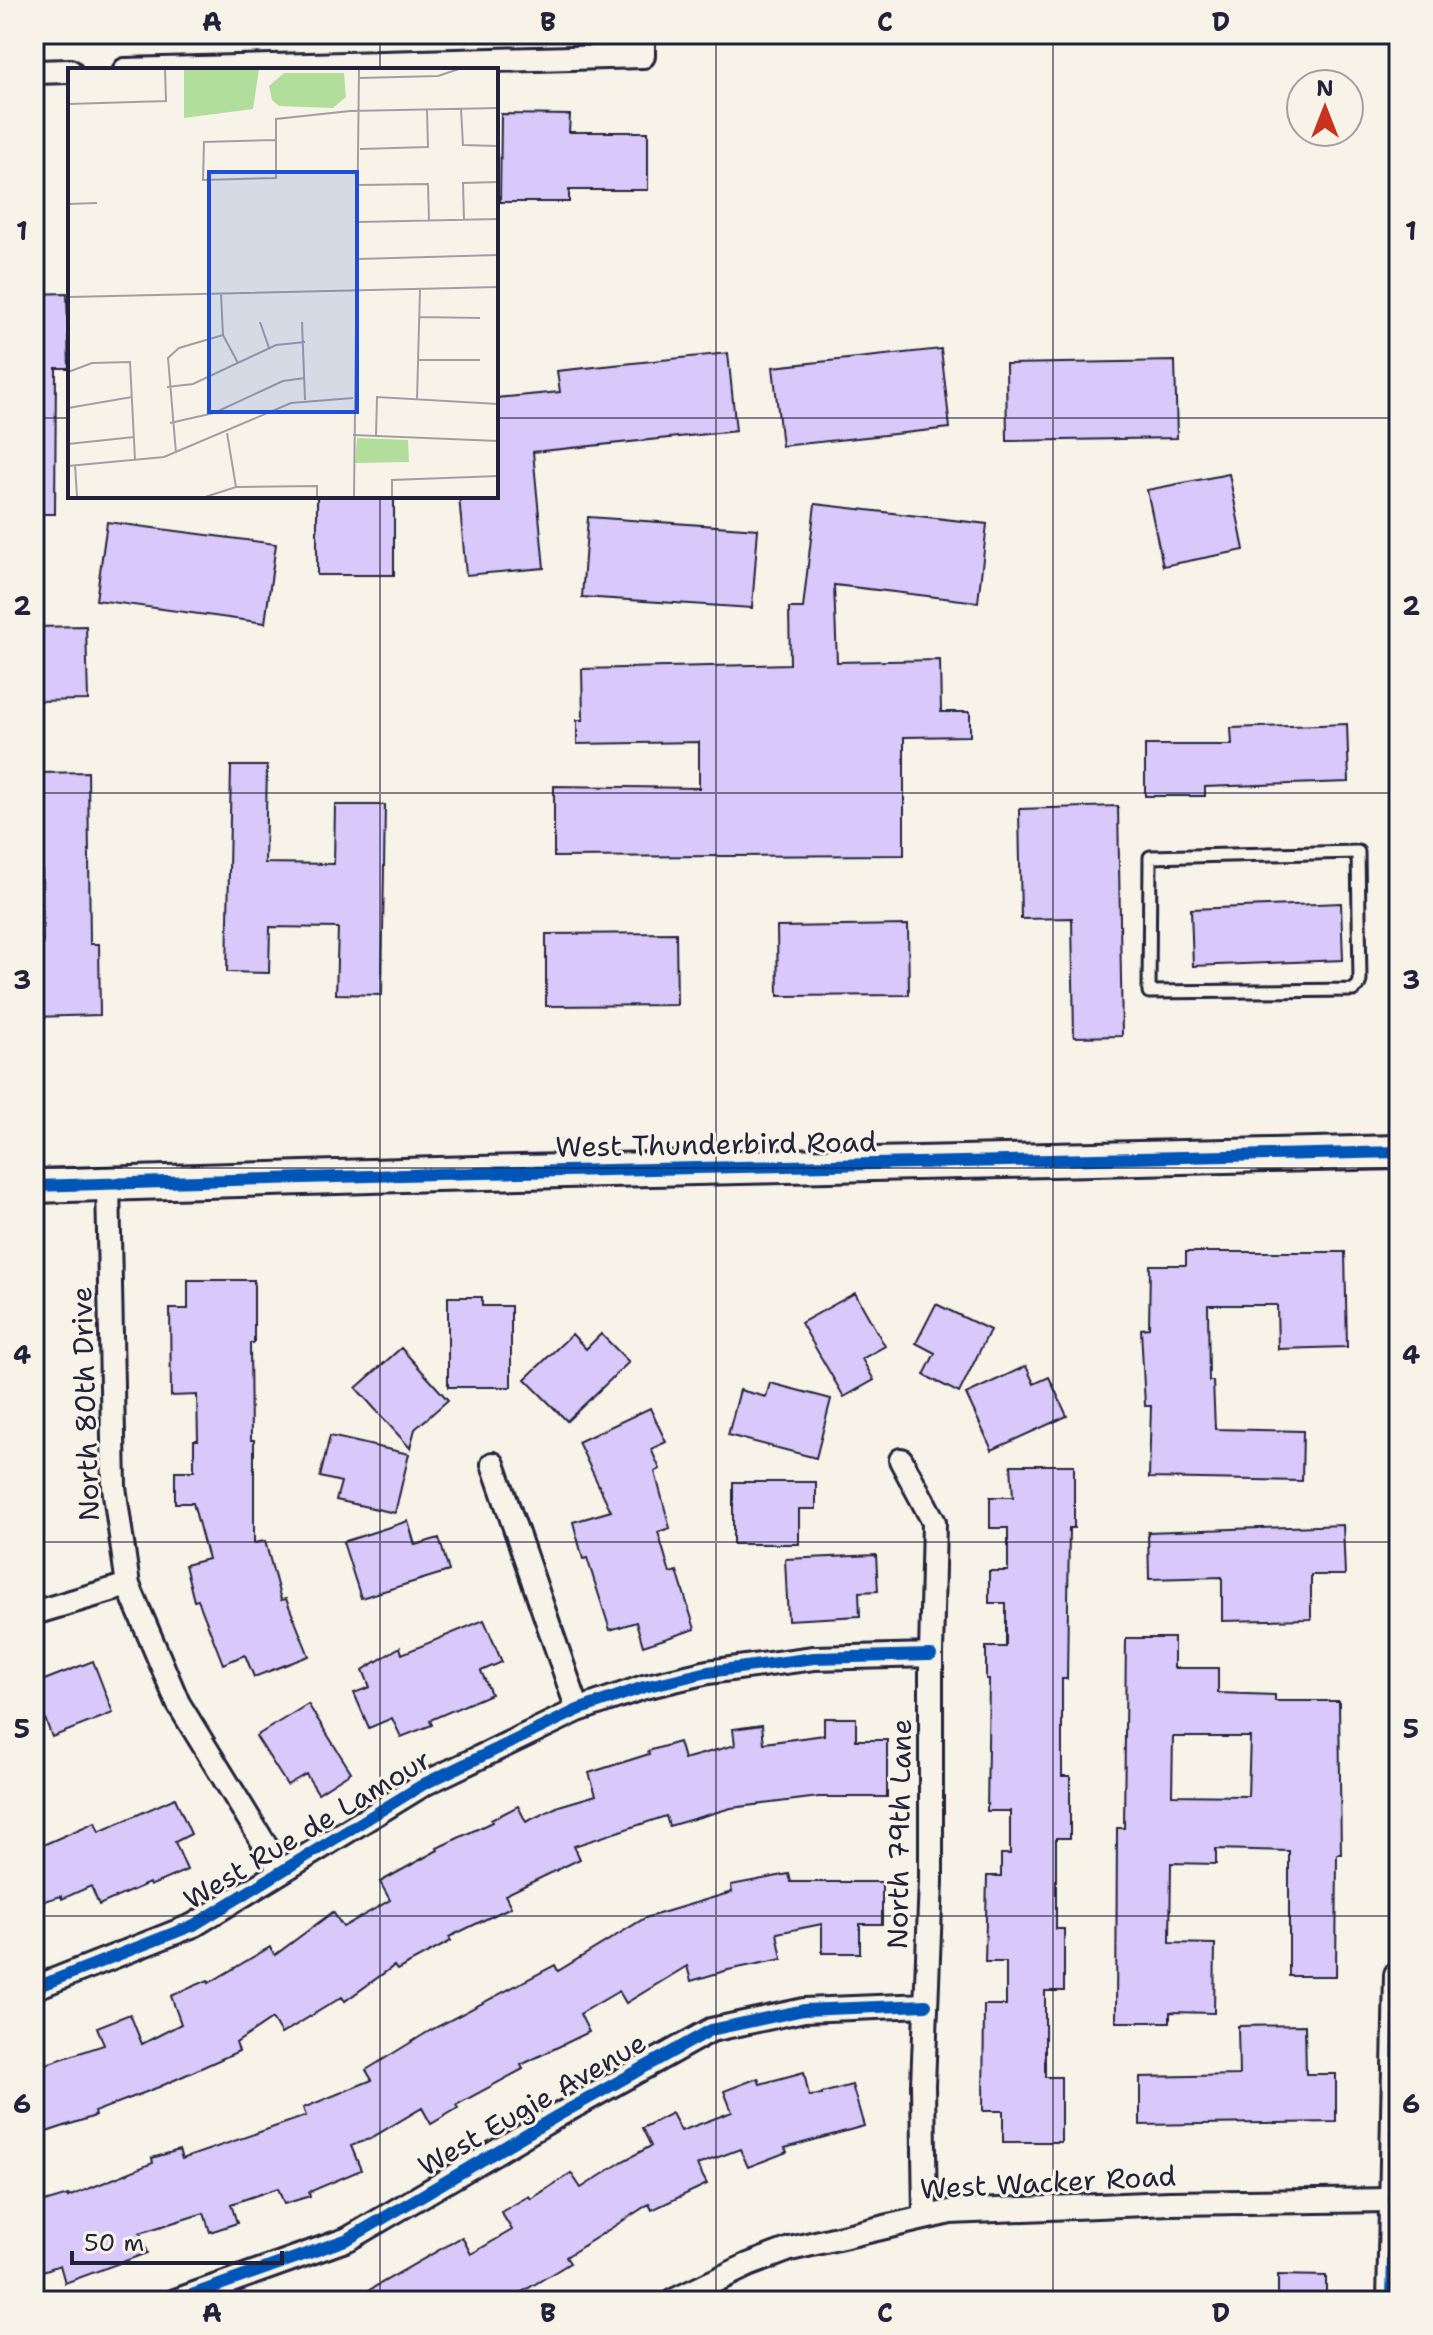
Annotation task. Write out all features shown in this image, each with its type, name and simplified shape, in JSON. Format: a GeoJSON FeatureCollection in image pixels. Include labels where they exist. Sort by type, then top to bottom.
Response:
{"type":"FeatureCollection","features":[{"type":"Feature","properties":{"kind":"main road","name":"West Thunderbird Road"},"geometry":{"type":"LineString","coordinates":[[34,1186],[1399,1152]]}},
{"type":"Feature","properties":{"kind":"street"},"geometry":{"type":"LineString","coordinates":[[166,68],[643,45]]}},
{"type":"Feature","properties":{"kind":"street"},"geometry":{"type":"LineString","coordinates":[[34,72],[68,71]]}},
{"type":"Feature","properties":{"kind":"street","name":"North 80th Drive"},"geometry":{"type":"LineString","coordinates":[[108,1184],[114,1487],[128,1585],[178,1703],[281,1871]]}},
{"type":"Feature","properties":{"kind":"street","name":"North 79th Lane"},"geometry":{"type":"LineString","coordinates":[[901,1460],[934,1522],[931,1866],[923,2085],[925,2216]]}},
{"type":"Feature","properties":{"kind":"street"},"geometry":{"type":"LineString","coordinates":[[493,1464],[578,1710]]}},
{"type":"Feature","properties":{"kind":"street"},"geometry":{"type":"LineString","coordinates":[[34,1613],[128,1585]]}},
{"type":"Feature","properties":{"kind":"street","name":"West Rue de Lamour"},"geometry":{"type":"LineString","coordinates":[[34,1988],[194,1925],[424,1784],[578,1710],[644,1687],[708,1672],[814,1658],[931,1655]]}},
{"type":"Feature","properties":{"kind":"street"},"geometry":{"type":"LineString","coordinates":[[1392,2301],[1399,1975]]}},
{"type":"Feature","properties":{"kind":"street","name":"West Eugie Avenue"},"geometry":{"type":"LineString","coordinates":[[175,2301],[348,2239],[711,2030],[804,2010],[926,2005]]}},
{"type":"Feature","properties":{"kind":"street","name":"West Wacker Road"},"geometry":{"type":"LineString","coordinates":[[673,2301],[748,2265],[790,2249],[950,2212],[1082,2206],[1393,2200]]}},
{"type":"Feature","properties":{"kind":"lane"},"geometry":{"type":"LineString","coordinates":[[1358,852],[1360,981],[1353,990],[1149,992],[1150,857],[1358,852]]}},
{"type":"Feature","properties":{"kind":"building"},"geometry":{"type":"Polygon","coordinates":[[[501,114],[570,115],[569,132],[648,132],[648,190],[569,190],[569,202],[500,202],[501,114]]]}},
{"type":"Feature","properties":{"kind":"building"},"geometry":{"type":"Polygon","coordinates":[[[67,293],[68,368],[56,368],[55,514],[34,514],[34,294],[67,293]]]}},
{"type":"Feature","properties":{"kind":"building"},"geometry":{"type":"Polygon","coordinates":[[[941,349],[950,428],[782,446],[773,367],[941,349]]]}},
{"type":"Feature","properties":{"kind":"building"},"geometry":{"type":"Polygon","coordinates":[[[728,353],[736,431],[533,452],[544,568],[466,575],[459,498],[498,498],[498,398],[560,392],[557,371],[728,353]]]}},
{"type":"Feature","properties":{"kind":"building"},"geometry":{"type":"Polygon","coordinates":[[[1175,361],[1177,438],[1007,441],[1006,364],[1175,361]]]}},
{"type":"Feature","properties":{"kind":"building"},"geometry":{"type":"Polygon","coordinates":[[[1229,474],[1244,550],[1163,566],[1147,490],[1229,474]]]}},
{"type":"Feature","properties":{"kind":"building"},"geometry":{"type":"Polygon","coordinates":[[[317,498],[394,498],[394,575],[317,575],[317,498]]]}},
{"type":"Feature","properties":{"kind":"building"},"geometry":{"type":"Polygon","coordinates":[[[815,504],[987,524],[978,602],[834,585],[837,662],[940,660],[941,712],[970,712],[970,736],[904,737],[904,855],[554,857],[554,786],[699,788],[699,742],[577,744],[577,720],[583,720],[582,669],[790,664],[789,608],[803,608],[815,504]]]}},
{"type":"Feature","properties":{"kind":"building"},"geometry":{"type":"Polygon","coordinates":[[[588,517],[758,529],[752,608],[582,597],[588,517]]]}},
{"type":"Feature","properties":{"kind":"building"},"geometry":{"type":"Polygon","coordinates":[[[107,522],[276,544],[265,623],[96,600],[107,522]]]}},
{"type":"Feature","properties":{"kind":"building"},"geometry":{"type":"Polygon","coordinates":[[[86,626],[88,700],[34,701],[34,627],[86,626]]]}},
{"type":"Feature","properties":{"kind":"building"},"geometry":{"type":"Polygon","coordinates":[[[1347,724],[1349,782],[1205,787],[1205,796],[1145,796],[1145,745],[1232,745],[1231,728],[1347,724]]]}},
{"type":"Feature","properties":{"kind":"building"},"geometry":{"type":"Polygon","coordinates":[[[231,766],[267,766],[265,863],[334,864],[335,805],[385,805],[382,995],[336,994],[338,928],[270,927],[269,973],[227,972],[231,766]]]}},
{"type":"Feature","properties":{"kind":"building"},"geometry":{"type":"Polygon","coordinates":[[[88,772],[90,944],[99,944],[100,1015],[34,1017],[34,945],[43,945],[41,773],[88,772]]]}},
{"type":"Feature","properties":{"kind":"building"},"geometry":{"type":"Polygon","coordinates":[[[1118,806],[1122,1036],[1074,1037],[1072,918],[1021,919],[1019,809],[1118,806]]]}},
{"type":"Feature","properties":{"kind":"building"},"geometry":{"type":"Polygon","coordinates":[[[1341,903],[1343,960],[1193,966],[1191,909],[1341,903]]]}},
{"type":"Feature","properties":{"kind":"building"},"geometry":{"type":"Polygon","coordinates":[[[908,925],[909,995],[778,996],[777,927],[908,925]]]}},
{"type":"Feature","properties":{"kind":"building"},"geometry":{"type":"Polygon","coordinates":[[[676,933],[677,1005],[546,1006],[546,934],[676,933]]]}},
{"type":"Feature","properties":{"kind":"building"},"geometry":{"type":"Polygon","coordinates":[[[1186,1252],[1345,1252],[1347,1347],[1278,1349],[1277,1305],[1208,1305],[1209,1381],[1213,1381],[1215,1429],[1303,1431],[1302,1481],[1149,1478],[1151,1406],[1145,1406],[1141,1329],[1149,1328],[1150,1265],[1186,1265],[1186,1252]]]}},
{"type":"Feature","properties":{"kind":"building"},"geometry":{"type":"Polygon","coordinates":[[[188,1280],[254,1280],[254,1343],[250,1343],[254,1543],[265,1541],[281,1600],[286,1599],[309,1656],[254,1677],[245,1655],[223,1664],[198,1600],[194,1601],[185,1565],[208,1559],[193,1503],[175,1503],[175,1471],[194,1471],[194,1440],[198,1440],[197,1395],[171,1396],[170,1309],[188,1309],[188,1280]]]}},
{"type":"Feature","properties":{"kind":"building"},"geometry":{"type":"Polygon","coordinates":[[[855,1293],[885,1346],[862,1359],[874,1380],[844,1397],[801,1323],[855,1293]]]}},
{"type":"Feature","properties":{"kind":"building"},"geometry":{"type":"Polygon","coordinates":[[[448,1297],[482,1297],[482,1306],[511,1306],[511,1387],[448,1387],[448,1297]]]}},
{"type":"Feature","properties":{"kind":"building"},"geometry":{"type":"Polygon","coordinates":[[[936,1304],[990,1330],[959,1393],[924,1375],[935,1353],[916,1343],[936,1304]]]}},
{"type":"Feature","properties":{"kind":"building"},"geometry":{"type":"Polygon","coordinates":[[[572,1334],[586,1349],[601,1334],[629,1362],[567,1421],[525,1379],[572,1334]]]}},
{"type":"Feature","properties":{"kind":"building"},"geometry":{"type":"Polygon","coordinates":[[[401,1348],[448,1400],[415,1429],[410,1448],[356,1388],[401,1348]]]}},
{"type":"Feature","properties":{"kind":"building"},"geometry":{"type":"Polygon","coordinates":[[[1026,1366],[1034,1384],[1049,1377],[1067,1416],[992,1450],[966,1394],[1026,1366]]]}},
{"type":"Feature","properties":{"kind":"building"},"geometry":{"type":"Polygon","coordinates":[[[770,1383],[831,1399],[816,1458],[728,1435],[740,1390],[766,1397],[770,1383]]]}},
{"type":"Feature","properties":{"kind":"building"},"geometry":{"type":"Polygon","coordinates":[[[650,1408],[666,1442],[651,1449],[660,1469],[655,1472],[670,1528],[658,1532],[670,1573],[677,1571],[695,1629],[643,1646],[636,1622],[610,1630],[587,1558],[583,1559],[573,1522],[611,1511],[578,1442],[650,1408]]]}},
{"type":"Feature","properties":{"kind":"building"},"geometry":{"type":"Polygon","coordinates":[[[330,1436],[409,1454],[395,1513],[336,1500],[341,1482],[320,1477],[330,1436]]]}},
{"type":"Feature","properties":{"kind":"building"},"geometry":{"type":"Polygon","coordinates":[[[1011,1465],[1074,1465],[1074,1528],[1069,1528],[1067,1679],[1062,1679],[1062,1776],[1070,1776],[1070,1838],[1056,1838],[1056,1929],[1064,1929],[1064,1991],[1045,1991],[1045,2077],[1061,2077],[1061,2142],[1003,2142],[1003,2111],[983,2111],[984,2005],[1006,2005],[1006,1962],[985,1962],[987,1876],[1001,1876],[1001,1854],[1010,1854],[1010,1811],[987,1811],[989,1679],[986,1679],[986,1647],[1006,1647],[1006,1603],[989,1603],[989,1571],[1008,1571],[1008,1528],[990,1528],[990,1497],[1013,1497],[1011,1465]]]}},
{"type":"Feature","properties":{"kind":"building"},"geometry":{"type":"Polygon","coordinates":[[[733,1482],[816,1482],[816,1509],[799,1509],[799,1544],[733,1544],[733,1482]]]}},
{"type":"Feature","properties":{"kind":"building"},"geometry":{"type":"Polygon","coordinates":[[[408,1521],[415,1545],[439,1538],[449,1571],[361,1598],[343,1542],[408,1521]]]}},
{"type":"Feature","properties":{"kind":"building"},"geometry":{"type":"Polygon","coordinates":[[[1343,1525],[1345,1575],[1311,1575],[1311,1619],[1222,1621],[1222,1577],[1149,1579],[1148,1532],[1343,1525]]]}},
{"type":"Feature","properties":{"kind":"building"},"geometry":{"type":"Polygon","coordinates":[[[876,1555],[878,1591],[859,1592],[860,1616],[788,1620],[785,1559],[876,1555]]]}},
{"type":"Feature","properties":{"kind":"building"},"geometry":{"type":"Polygon","coordinates":[[[484,1620],[502,1662],[481,1671],[491,1694],[430,1720],[432,1725],[401,1737],[392,1718],[369,1728],[354,1693],[370,1687],[363,1670],[400,1647],[402,1654],[484,1620]]]}},
{"type":"Feature","properties":{"kind":"building"},"geometry":{"type":"Polygon","coordinates":[[[1126,1638],[1174,1638],[1174,1668],[1218,1668],[1218,1693],[1275,1695],[1275,1701],[1339,1701],[1341,1854],[1337,1854],[1336,1976],[1289,1976],[1289,1851],[1216,1849],[1216,1864],[1171,1863],[1170,1943],[1215,1944],[1214,2013],[1170,2012],[1170,2022],[1116,2022],[1117,1828],[1124,1828],[1126,1638]],[[1173,1737],[1172,1795],[1248,1796],[1250,1737],[1173,1737]]]}},
{"type":"Feature","properties":{"kind":"building"},"geometry":{"type":"Polygon","coordinates":[[[93,1661],[113,1713],[52,1737],[34,1684],[93,1661]]]}},
{"type":"Feature","properties":{"kind":"building"},"geometry":{"type":"Polygon","coordinates":[[[308,1704],[351,1772],[318,1793],[306,1774],[287,1785],[256,1736],[308,1704]]]}},
{"type":"Feature","properties":{"kind":"building"},"geometry":{"type":"Polygon","coordinates":[[[824,1718],[856,1718],[856,1740],[887,1740],[887,1797],[819,1797],[731,1808],[669,1826],[666,1816],[574,1846],[580,1859],[505,1895],[511,1907],[449,1937],[451,1941],[397,1970],[394,1966],[345,2001],[342,1997],[281,2034],[272,2019],[236,2043],[239,2051],[94,2112],[95,2116],[34,2136],[34,2068],[104,2045],[97,2027],[130,2014],[142,2044],[181,2024],[171,1996],[208,1980],[209,1983],[270,1947],[275,1955],[333,1912],[343,1927],[390,1900],[380,1882],[518,1806],[526,1822],[559,1806],[596,1795],[589,1773],[679,1742],[684,1759],[735,1745],[733,1729],[762,1725],[764,1743],[824,1735],[824,1718]]]}},
{"type":"Feature","properties":{"kind":"building"},"geometry":{"type":"Polygon","coordinates":[[[175,1798],[191,1834],[175,1842],[187,1870],[99,1905],[91,1886],[62,1899],[61,1896],[34,1904],[34,1849],[95,1822],[99,1832],[175,1798]]]}},
{"type":"Feature","properties":{"kind":"building"},"geometry":{"type":"Polygon","coordinates":[[[789,1874],[791,1882],[882,1882],[882,1924],[860,1924],[860,1953],[822,1953],[822,1924],[777,1933],[782,1959],[691,1981],[687,1966],[626,2003],[619,1991],[580,2014],[589,2032],[521,2065],[523,2069],[456,2105],[458,2108],[431,2124],[422,2108],[351,2146],[361,2170],[309,2192],[310,2196],[284,2204],[278,2188],[231,2204],[237,2223],[210,2232],[204,2213],[140,2233],[147,2253],[65,2283],[60,2265],[34,2274],[34,2205],[68,2197],[153,2163],[152,2158],[179,2150],[182,2159],[306,2116],[303,2108],[372,2080],[366,2070],[431,2030],[555,1965],[558,1971],[645,1918],[732,1892],[731,1885],[789,1874]]]}},
{"type":"Feature","properties":{"kind":"building"},"geometry":{"type":"Polygon","coordinates":[[[1305,2025],[1306,2074],[1336,2074],[1336,2122],[1140,2125],[1140,2077],[1239,2075],[1238,2026],[1305,2025]]]}},
{"type":"Feature","properties":{"kind":"building"},"geometry":{"type":"Polygon","coordinates":[[[804,2072],[809,2096],[852,2085],[864,2126],[785,2148],[787,2152],[748,2167],[740,2149],[697,2165],[707,2184],[652,2210],[649,2204],[566,2257],[570,2263],[507,2301],[350,2301],[462,2237],[471,2254],[512,2230],[501,2212],[529,2196],[531,2199],[571,2173],[581,2188],[651,2146],[642,2128],[672,2113],[681,2131],[732,2112],[724,2091],[758,2078],[760,2084],[804,2072]]]}},
{"type":"Feature","properties":{"kind":"building"},"geometry":{"type":"Polygon","coordinates":[[[1278,2275],[1326,2276],[1326,2301],[1278,2301],[1278,2275]]]}},
{"type":"Feature","properties":{"kind":"cycle path"},"geometry":{"type":"LineString","coordinates":[[34,1186],[1399,1152]]}},
{"type":"Feature","properties":{"kind":"cycle path"},"geometry":{"type":"LineString","coordinates":[[34,1988],[194,1925],[424,1784],[578,1710],[644,1687],[708,1672],[814,1658],[931,1655]]}},
{"type":"Feature","properties":{"kind":"cycle path"},"geometry":{"type":"LineString","coordinates":[[1392,2301],[1399,1975]]}},
{"type":"Feature","properties":{"kind":"cycle path"},"geometry":{"type":"LineString","coordinates":[[175,2301],[348,2239],[711,2030],[804,2010],[926,2005]]}}]}
